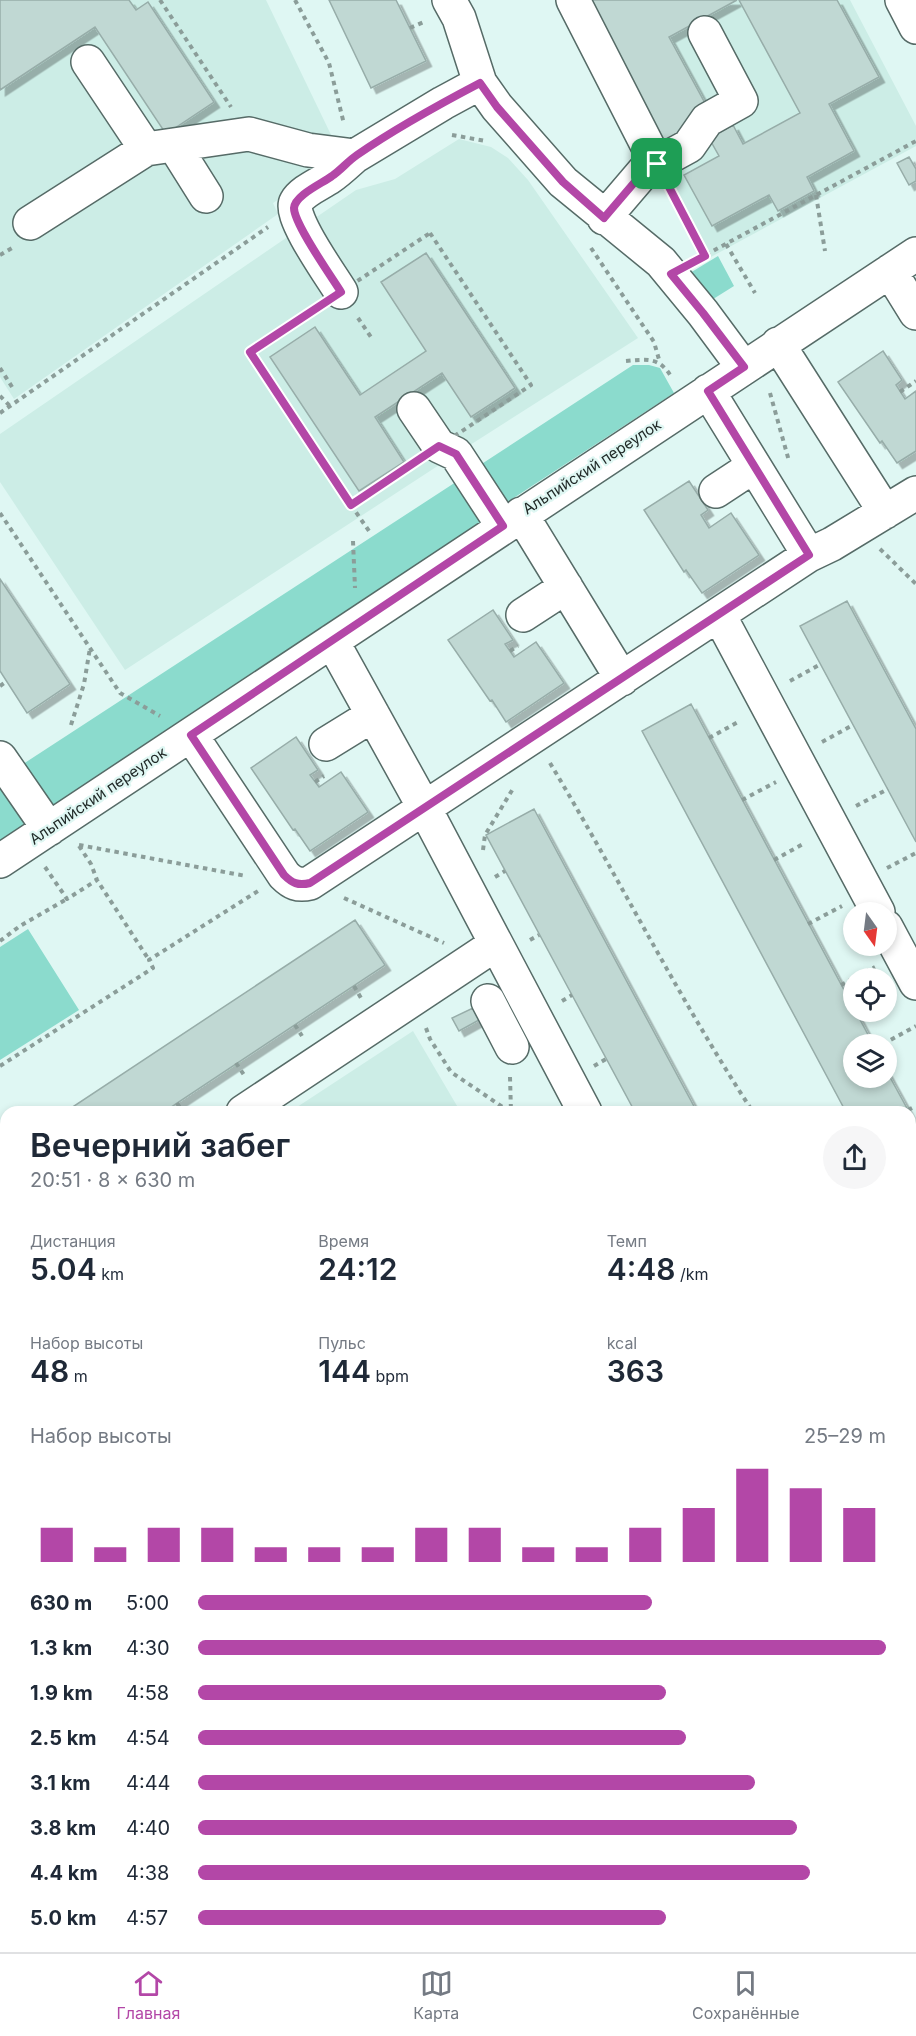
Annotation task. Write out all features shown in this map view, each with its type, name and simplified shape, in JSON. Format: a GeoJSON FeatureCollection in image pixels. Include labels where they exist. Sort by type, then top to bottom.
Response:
{"type":"FeatureCollection","features":[{"type":"Feature","properties":{"kind":"street"},"geometry":{"type":"LineString","coordinates":[[449,0],[459,18],[480,83],[497,107],[563,182],[595,230],[661,262],[756,376]]}},
{"type":"Feature","properties":{"kind":"street"},"geometry":{"type":"LineString","coordinates":[[573,0],[657,164]]}},
{"type":"Feature","properties":{"kind":"street"},"geometry":{"type":"LineString","coordinates":[[902,0],[916,27]]}},
{"type":"Feature","properties":{"kind":"street"},"geometry":{"type":"LineString","coordinates":[[595,230],[645,170],[689,146],[707,120],[741,101],[705,33]]}},
{"type":"Feature","properties":{"kind":"street"},"geometry":{"type":"LineString","coordinates":[[88,62],[160,147],[206,196]]}},
{"type":"Feature","properties":{"kind":"street"},"geometry":{"type":"LineString","coordinates":[[341,292],[301,226],[294,209],[296,202],[302,195],[332,176],[355,156],[480,83]]}},
{"type":"Feature","properties":{"kind":"street"},"geometry":{"type":"LineString","coordinates":[[30,223],[160,147],[249,134],[308,150],[355,156]]}},
{"type":"Feature","properties":{"kind":"street"},"geometry":{"type":"LineString","coordinates":[[903,262],[916,313]]}},
{"type":"Feature","properties":{"kind":"street","name":"Альпийский переулок"},"geometry":{"type":"LineString","coordinates":[[0,861],[59,836],[179,727],[332,641],[708,391],[756,376],[778,344],[903,262]]}},
{"type":"Feature","properties":{"kind":"street"},"geometry":{"type":"LineString","coordinates":[[778,344],[871,520]]}},
{"type":"Feature","properties":{"kind":"street"},"geometry":{"type":"LineString","coordinates":[[708,391],[809,555]]}},
{"type":"Feature","properties":{"kind":"street"},"geometry":{"type":"LineString","coordinates":[[414,409],[439,446],[456,454],[566,587],[622,678]]}},
{"type":"Feature","properties":{"kind":"street"},"geometry":{"type":"LineString","coordinates":[[716,491],[754,466]]}},
{"type":"Feature","properties":{"kind":"street"},"geometry":{"type":"LineString","coordinates":[[179,727],[284,875],[292,882],[302,885],[310,883],[622,678],[719,630],[809,555],[832,544],[916,493]]}},
{"type":"Feature","properties":{"kind":"street"},"geometry":{"type":"LineString","coordinates":[[523,615],[566,587]]}},
{"type":"Feature","properties":{"kind":"street"},"geometry":{"type":"LineString","coordinates":[[719,630],[872,902]]}},
{"type":"Feature","properties":{"kind":"street"},"geometry":{"type":"LineString","coordinates":[[332,641],[425,809],[485,990],[530,1009]]}},
{"type":"Feature","properties":{"kind":"street"},"geometry":{"type":"LineString","coordinates":[[326,744],[373,715]]}},
{"type":"Feature","properties":{"kind":"street"},"geometry":{"type":"LineString","coordinates":[[0,758],[59,836]]}},
{"type":"Feature","properties":{"kind":"street"},"geometry":{"type":"LineString","coordinates":[[897,948],[916,983]]}},
{"type":"Feature","properties":{"kind":"street"},"geometry":{"type":"LineString","coordinates":[[252,1106],[415,998],[485,990],[530,1009],[582,1106]]}},
{"type":"Feature","properties":{"kind":"path"},"geometry":{"type":"LineString","coordinates":[[160,0],[249,134]]}},
{"type":"Feature","properties":{"kind":"path"},"geometry":{"type":"LineString","coordinates":[[295,0],[329,63],[341,114],[355,156]]}},
{"type":"Feature","properties":{"kind":"path"},"geometry":{"type":"LineString","coordinates":[[445,136],[470,137],[490,143]]}},
{"type":"Feature","properties":{"kind":"path"},"geometry":{"type":"LineString","coordinates":[[671,274],[916,141]]}},
{"type":"Feature","properties":{"kind":"path"},"geometry":{"type":"LineString","coordinates":[[657,164],[705,256]]}},
{"type":"Feature","properties":{"kind":"path"},"geometry":{"type":"LineString","coordinates":[[816,195],[825,251]]}},
{"type":"Feature","properties":{"kind":"path"},"geometry":{"type":"LineString","coordinates":[[0,413],[294,209]]}},
{"type":"Feature","properties":{"kind":"path"},"geometry":{"type":"LineString","coordinates":[[595,230],[654,342],[660,363]]}},
{"type":"Feature","properties":{"kind":"path"},"geometry":{"type":"LineString","coordinates":[[351,505],[531,385],[430,233],[250,352],[351,505],[369,531]]}},
{"type":"Feature","properties":{"kind":"path"},"geometry":{"type":"LineString","coordinates":[[726,244],[754,293]]}},
{"type":"Feature","properties":{"kind":"path"},"geometry":{"type":"LineString","coordinates":[[626,361],[649,358],[668,370],[674,381],[680,375]]}},
{"type":"Feature","properties":{"kind":"path"},"geometry":{"type":"LineString","coordinates":[[0,369],[14,390]]}},
{"type":"Feature","properties":{"kind":"path"},"geometry":{"type":"LineString","coordinates":[[756,376],[791,466]]}},
{"type":"Feature","properties":{"kind":"path"},"geometry":{"type":"LineString","coordinates":[[900,392],[916,381]]}},
{"type":"Feature","properties":{"kind":"path"},"geometry":{"type":"LineString","coordinates":[[0,396],[10,406]]}},
{"type":"Feature","properties":{"kind":"path"},"geometry":{"type":"LineString","coordinates":[[0,513],[120,693],[179,727]]}},
{"type":"Feature","properties":{"kind":"path"},"geometry":{"type":"LineString","coordinates":[[871,520],[916,584]]}},
{"type":"Feature","properties":{"kind":"path"},"geometry":{"type":"LineString","coordinates":[[71,725],[84,684],[90,648]]}},
{"type":"Feature","properties":{"kind":"path"},"geometry":{"type":"LineString","coordinates":[[0,686],[7,681]]}},
{"type":"Feature","properties":{"kind":"path"},"geometry":{"type":"LineString","coordinates":[[534,737],[590,830],[721,1063],[749,1106]]}},
{"type":"Feature","properties":{"kind":"path"},"geometry":{"type":"LineString","coordinates":[[482,854],[485,835],[516,783]]}},
{"type":"Feature","properties":{"kind":"path"},"geometry":{"type":"LineString","coordinates":[[59,836],[250,876]]}},
{"type":"Feature","properties":{"kind":"path"},"geometry":{"type":"LineString","coordinates":[[0,1066],[153,968],[97,880],[91,864],[79,847]]}},
{"type":"Feature","properties":{"kind":"path"},"geometry":{"type":"LineString","coordinates":[[42,862],[67,899]]}},
{"type":"Feature","properties":{"kind":"path"},"geometry":{"type":"LineString","coordinates":[[0,941],[20,926],[97,880]]}},
{"type":"Feature","properties":{"kind":"path"},"geometry":{"type":"LineString","coordinates":[[149,960],[264,887]]}},
{"type":"Feature","properties":{"kind":"path"},"geometry":{"type":"LineString","coordinates":[[336,895],[485,990]]}},
{"type":"Feature","properties":{"kind":"path"},"geometry":{"type":"LineString","coordinates":[[415,998],[430,1039],[451,1072],[501,1106]]}},
{"type":"Feature","properties":{"kind":"path"},"geometry":{"type":"LineString","coordinates":[[897,1036],[916,1026]]}},
{"type":"Feature","properties":{"kind":"shaded area"},"geometry":{"type":"Polygon","coordinates":[[[0,0],[266,0],[334,141],[329,166],[273,203],[278,214],[14,399],[0,377],[0,0]]]}},
{"type":"Feature","properties":{"kind":"shaded area"},"geometry":{"type":"Polygon","coordinates":[[[566,0],[850,0],[916,126],[916,146],[709,258],[566,0]]]}},
{"type":"Feature","properties":{"kind":"shaded area"},"geometry":{"type":"Polygon","coordinates":[[[459,139],[491,147],[508,158],[528,180],[638,338],[125,670],[0,482],[0,434],[356,190],[395,179],[459,139]]]}},
{"type":"Feature","properties":{"kind":"shaded area"},"geometry":{"type":"Polygon","coordinates":[[[413,1031],[457,1106],[299,1106],[413,1031]]]}},
{"type":"Feature","properties":{"kind":"green space"},"geometry":{"type":"Polygon","coordinates":[[[718,256],[734,286],[710,301],[690,273],[718,256]]]}},
{"type":"Feature","properties":{"kind":"green space"},"geometry":{"type":"Polygon","coordinates":[[[633,365],[660,368],[674,393],[509,501],[502,500],[477,467],[633,365]]]}},
{"type":"Feature","properties":{"kind":"green space"},"geometry":{"type":"Polygon","coordinates":[[[459,480],[482,518],[479,523],[54,806],[44,799],[17,768],[459,480]]]}},
{"type":"Feature","properties":{"kind":"green space"},"geometry":{"type":"Polygon","coordinates":[[[0,783],[22,814],[24,826],[0,842],[0,783]]]}},
{"type":"Feature","properties":{"kind":"green space"},"geometry":{"type":"Polygon","coordinates":[[[28,929],[79,1010],[0,1060],[0,947],[28,929]]]}},
{"type":"Feature","properties":{"kind":"building"},"geometry":{"type":"Polygon","coordinates":[[[0,0],[129,0],[136,10],[148,2],[214,102],[166,134],[95,27],[0,90],[0,0]]]}},
{"type":"Feature","properties":{"kind":"building"},"geometry":{"type":"Polygon","coordinates":[[[329,0],[396,0],[426,61],[371,88],[329,0]]]}},
{"type":"Feature","properties":{"kind":"building"},"geometry":{"type":"Polygon","coordinates":[[[584,0],[737,0],[669,37],[706,105],[692,112],[676,137],[660,141],[584,0]]]}},
{"type":"Feature","properties":{"kind":"building"},"geometry":{"type":"Polygon","coordinates":[[[739,0],[837,0],[879,77],[829,104],[854,151],[807,177],[814,191],[778,211],[769,195],[712,226],[684,175],[719,156],[709,138],[733,125],[743,144],[800,113],[739,0]]]}},
{"type":"Feature","properties":{"kind":"building"},"geometry":{"type":"Polygon","coordinates":[[[909,157],[916,169],[916,181],[909,185],[897,163],[909,157]]]}},
{"type":"Feature","properties":{"kind":"building"},"geometry":{"type":"Polygon","coordinates":[[[426,253],[515,388],[471,417],[442,373],[375,417],[404,462],[359,491],[270,357],[315,327],[360,395],[426,351],[381,282],[426,253]]]}},
{"type":"Feature","properties":{"kind":"building"},"geometry":{"type":"Polygon","coordinates":[[[883,351],[902,380],[896,385],[905,399],[916,391],[916,451],[897,463],[882,441],[880,443],[838,382],[883,351]]]}},
{"type":"Feature","properties":{"kind":"building"},"geometry":{"type":"Polygon","coordinates":[[[689,481],[708,510],[701,515],[709,528],[731,513],[759,555],[702,593],[686,570],[684,572],[644,510],[689,481]]]}},
{"type":"Feature","properties":{"kind":"building"},"geometry":{"type":"Polygon","coordinates":[[[0,579],[70,684],[27,713],[0,671],[0,579]]]}},
{"type":"Feature","properties":{"kind":"building"},"geometry":{"type":"Polygon","coordinates":[[[847,601],[916,729],[916,842],[800,626],[847,601]]]}},
{"type":"Feature","properties":{"kind":"building"},"geometry":{"type":"Polygon","coordinates":[[[493,610],[513,640],[505,644],[514,657],[536,642],[564,683],[506,722],[448,640],[493,610]]]}},
{"type":"Feature","properties":{"kind":"building"},"geometry":{"type":"Polygon","coordinates":[[[691,704],[843,988],[843,1022],[861,1022],[868,1034],[843,1034],[843,1088],[896,1088],[906,1106],[843,1106],[642,731],[691,704]]]}},
{"type":"Feature","properties":{"kind":"building"},"geometry":{"type":"Polygon","coordinates":[[[296,737],[318,770],[310,775],[319,787],[341,772],[368,812],[310,851],[251,768],[296,737]]]}},
{"type":"Feature","properties":{"kind":"building"},"geometry":{"type":"Polygon","coordinates":[[[534,809],[694,1106],[632,1106],[486,835],[534,809]]]}},
{"type":"Feature","properties":{"kind":"building"},"geometry":{"type":"Polygon","coordinates":[[[355,920],[385,965],[173,1106],[74,1106],[355,920]]]}},
{"type":"Feature","properties":{"kind":"building"},"geometry":{"type":"Polygon","coordinates":[[[473,1008],[479,1020],[459,1031],[452,1018],[473,1008]]]}},
{"type":"Feature","properties":{"kind":"route"},"geometry":{"type":"LineString","coordinates":[[480,83],[497,107],[563,182],[604,218],[645,170],[657,164],[705,256],[671,274],[744,367],[708,391],[809,555],[310,883],[302,885],[292,882],[284,875],[191,735],[503,526],[456,454],[439,446],[351,505],[250,352],[341,292],[301,226],[294,209],[296,202],[302,195],[332,176],[355,156],[480,83]]}}]}
